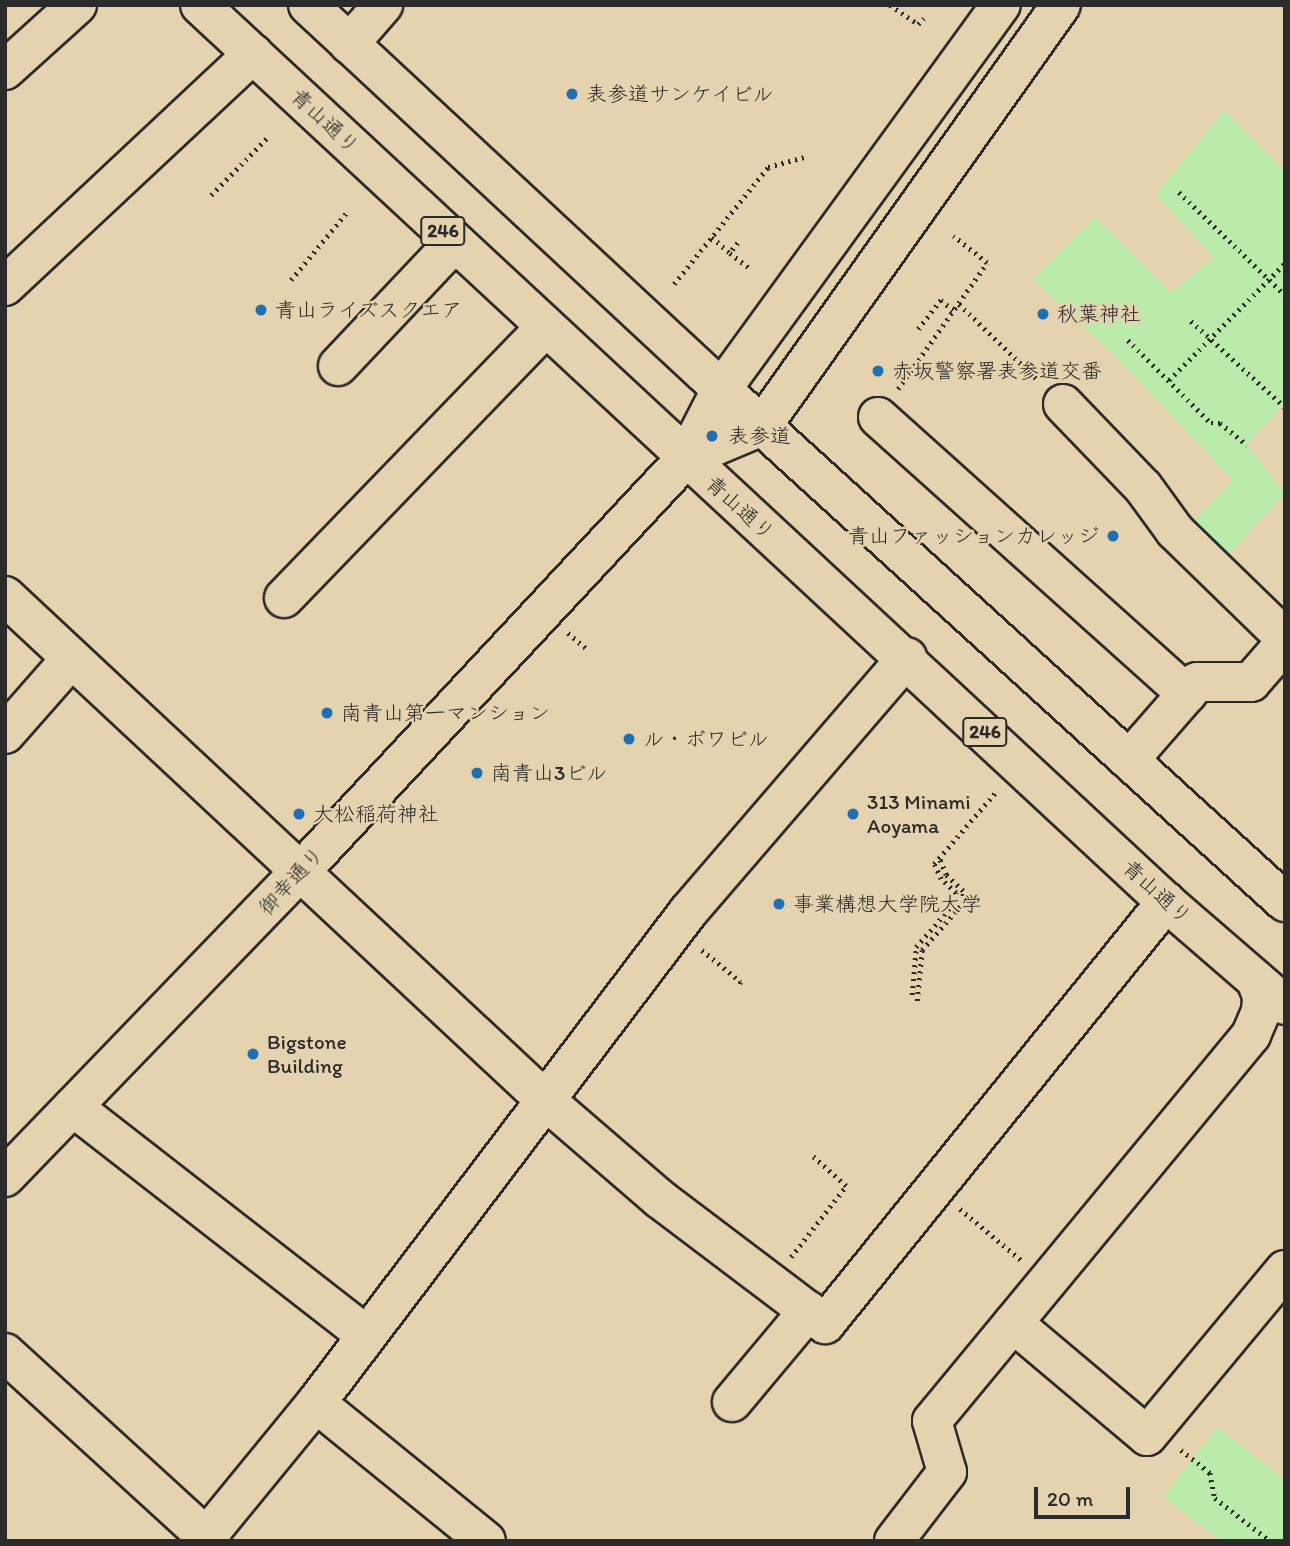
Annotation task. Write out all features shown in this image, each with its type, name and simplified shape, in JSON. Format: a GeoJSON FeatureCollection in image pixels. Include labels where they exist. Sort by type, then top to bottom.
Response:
{"type":"FeatureCollection","features":[{"type":"Feature","properties":{"kind":"main road"},"geometry":{"type":"LineString","coordinates":[[5,70],[77,5]]}},
{"type":"Feature","properties":{"kind":"main road","name":"青山通り"},"geometry":{"type":"LineString","coordinates":[[200,5],[686,458],[907,657],[1166,902],[1285,1005]]}},
{"type":"Feature","properties":{"kind":"main road"},"geometry":{"type":"LineString","coordinates":[[308,5],[721,390],[1285,902]]}},
{"type":"Feature","properties":{"kind":"main road"},"geometry":{"type":"LineString","coordinates":[[349,44],[383,5]]}},
{"type":"Feature","properties":{"kind":"main road"},"geometry":{"type":"LineString","coordinates":[[686,458],[721,390],[1001,5]]}},
{"type":"Feature","properties":{"kind":"main road"},"geometry":{"type":"LineString","coordinates":[[686,458],[762,426],[1061,5]]}},
{"type":"Feature","properties":{"kind":"main road"},"geometry":{"type":"LineString","coordinates":[[5,286],[253,54]]}},
{"type":"Feature","properties":{"kind":"main road"},"geometry":{"type":"LineString","coordinates":[[338,366],[455,242]]}},
{"type":"Feature","properties":{"kind":"main road"},"geometry":{"type":"LineString","coordinates":[[284,598],[546,327]]}},
{"type":"Feature","properties":{"kind":"main road"},"geometry":{"type":"LineString","coordinates":[[1063,404],[1143,487],[1175,531],[1285,640],[1251,682],[1197,682],[1129,760]]}},
{"type":"Feature","properties":{"kind":"main road"},"geometry":{"type":"LineString","coordinates":[[878,416],[1187,694]]}},
{"type":"Feature","properties":{"kind":"main road","name":"御幸通り"},"geometry":{"type":"LineString","coordinates":[[5,1177],[299,873],[686,458]]}},
{"type":"Feature","properties":{"kind":"main road"},"geometry":{"type":"LineString","coordinates":[[5,596],[544,1099],[660,1199],[825,1324],[1166,902]]}},
{"type":"Feature","properties":{"kind":"main road"},"geometry":{"type":"LineString","coordinates":[[5,1353],[207,1539],[316,1403],[688,912],[907,657]]}},
{"type":"Feature","properties":{"kind":"main road"},"geometry":{"type":"LineString","coordinates":[[5,734],[71,659]]}},
{"type":"Feature","properties":{"kind":"main road"},"geometry":{"type":"LineString","coordinates":[[894,1541],[947,1472],[932,1421],[1251,1035],[1261,1012],[1262,996],[1256,980]]}},
{"type":"Feature","properties":{"kind":"main road"},"geometry":{"type":"LineString","coordinates":[[73,1108],[366,1335]]}},
{"type":"Feature","properties":{"kind":"main road"},"geometry":{"type":"LineString","coordinates":[[1013,1323],[1147,1436],[1285,1270]]}},
{"type":"Feature","properties":{"kind":"main road"},"geometry":{"type":"LineString","coordinates":[[732,1402],[808,1311]]}},
{"type":"Feature","properties":{"kind":"main road"},"geometry":{"type":"LineString","coordinates":[[316,1403],[486,1541]]}},
{"type":"Feature","properties":{"kind":"path"},"geometry":{"type":"LineString","coordinates":[[890,5],[918,24],[924,18]]}},
{"type":"Feature","properties":{"kind":"path"},"geometry":{"type":"LineString","coordinates":[[211,195],[267,138]]}},
{"type":"Feature","properties":{"kind":"path"},"geometry":{"type":"LineString","coordinates":[[674,284],[768,167],[808,156]]}},
{"type":"Feature","properties":{"kind":"path"},"geometry":{"type":"LineString","coordinates":[[1179,192],[1285,295]]}},
{"type":"Feature","properties":{"kind":"path"},"geometry":{"type":"LineString","coordinates":[[291,280],[347,212]]}},
{"type":"Feature","properties":{"kind":"path"},"geometry":{"type":"LineString","coordinates":[[878,416],[988,262],[953,236]]}},
{"type":"Feature","properties":{"kind":"path"},"geometry":{"type":"LineString","coordinates":[[712,237],[750,268]]}},
{"type":"Feature","properties":{"kind":"path"},"geometry":{"type":"LineString","coordinates":[[730,253],[738,243]]}},
{"type":"Feature","properties":{"kind":"path"},"geometry":{"type":"LineString","coordinates":[[1169,380],[1285,263]]}},
{"type":"Feature","properties":{"kind":"path"},"geometry":{"type":"LineString","coordinates":[[918,329],[941,300],[954,311]]}},
{"type":"Feature","properties":{"kind":"path"},"geometry":{"type":"LineString","coordinates":[[958,304],[1063,404]]}},
{"type":"Feature","properties":{"kind":"path"},"geometry":{"type":"LineString","coordinates":[[1191,321],[1285,407]]}},
{"type":"Feature","properties":{"kind":"path"},"geometry":{"type":"LineString","coordinates":[[1128,340],[1211,423],[1220,423],[1247,445]]}},
{"type":"Feature","properties":{"kind":"path"},"geometry":{"type":"LineString","coordinates":[[567,632],[586,648]]}},
{"type":"Feature","properties":{"kind":"path"},"geometry":{"type":"LineString","coordinates":[[912,995],[915,947],[956,901],[956,893],[941,879],[934,864],[1019,764]]}},
{"type":"Feature","properties":{"kind":"path"},"geometry":{"type":"LineString","coordinates":[[917,1001],[922,950],[963,903],[962,891],[946,875],[939,858]]}},
{"type":"Feature","properties":{"kind":"path"},"geometry":{"type":"LineString","coordinates":[[705,953],[741,982],[739,985]]}},
{"type":"Feature","properties":{"kind":"path"},"geometry":{"type":"LineString","coordinates":[[771,1283],[846,1186],[810,1154]]}},
{"type":"Feature","properties":{"kind":"path"},"geometry":{"type":"LineString","coordinates":[[936,1189],[1047,1282]]}},
{"type":"Feature","properties":{"kind":"path"},"geometry":{"type":"LineString","coordinates":[[1153,1428],[1210,1473],[1215,1498],[1270,1541]]}},
{"type":"Feature","properties":{"kind":"green space"},"geometry":{"type":"Polygon","coordinates":[[[1224,110],[1285,171],[1285,403],[1247,445],[1285,493],[1220,564],[1187,527],[1233,480],[1113,354],[1033,279],[1095,217],[1171,293],[1213,257],[1156,194],[1224,110]]]}},
{"type":"Feature","properties":{"kind":"green space"},"geometry":{"type":"Polygon","coordinates":[[[1217,1427],[1285,1480],[1285,1535],[1280,1541],[1222,1541],[1163,1497],[1217,1427]]]}},
{"type":"Feature","properties":{"kind":"place","name":"表参道サンケイビル"},"geometry":{"type":"Point","coordinates":[572,94]}},
{"type":"Feature","properties":{"kind":"place","name":"青山ライズスクエア"},"geometry":{"type":"Point","coordinates":[261,310]}},
{"type":"Feature","properties":{"kind":"place","name":"秋葉神社"},"geometry":{"type":"Point","coordinates":[1043,314]}},
{"type":"Feature","properties":{"kind":"place","name":"赤坂警察署表参道交番"},"geometry":{"type":"Point","coordinates":[878,371]}},
{"type":"Feature","properties":{"kind":"place","name":"表参道"},"geometry":{"type":"Point","coordinates":[712,436]}},
{"type":"Feature","properties":{"kind":"place","name":"青山ファッションカレッジ"},"geometry":{"type":"Point","coordinates":[1113,536]}},
{"type":"Feature","properties":{"kind":"place","name":"南青山第一マンション"},"geometry":{"type":"Point","coordinates":[327,713]}},
{"type":"Feature","properties":{"kind":"place","name":"ル・ボワビル"},"geometry":{"type":"Point","coordinates":[629,739]}},
{"type":"Feature","properties":{"kind":"place","name":"南青山3ビル"},"geometry":{"type":"Point","coordinates":[477,773]}},
{"type":"Feature","properties":{"kind":"place","name":"大松稲荷神社"},"geometry":{"type":"Point","coordinates":[299,814]}},
{"type":"Feature","properties":{"kind":"place","name":"313 Minami Aoyama"},"geometry":{"type":"Point","coordinates":[853,814]}},
{"type":"Feature","properties":{"kind":"place","name":"事業構想大学院大学"},"geometry":{"type":"Point","coordinates":[779,904]}},
{"type":"Feature","properties":{"kind":"place","name":"Bigstone Building"},"geometry":{"type":"Point","coordinates":[253,1054]}}]}
